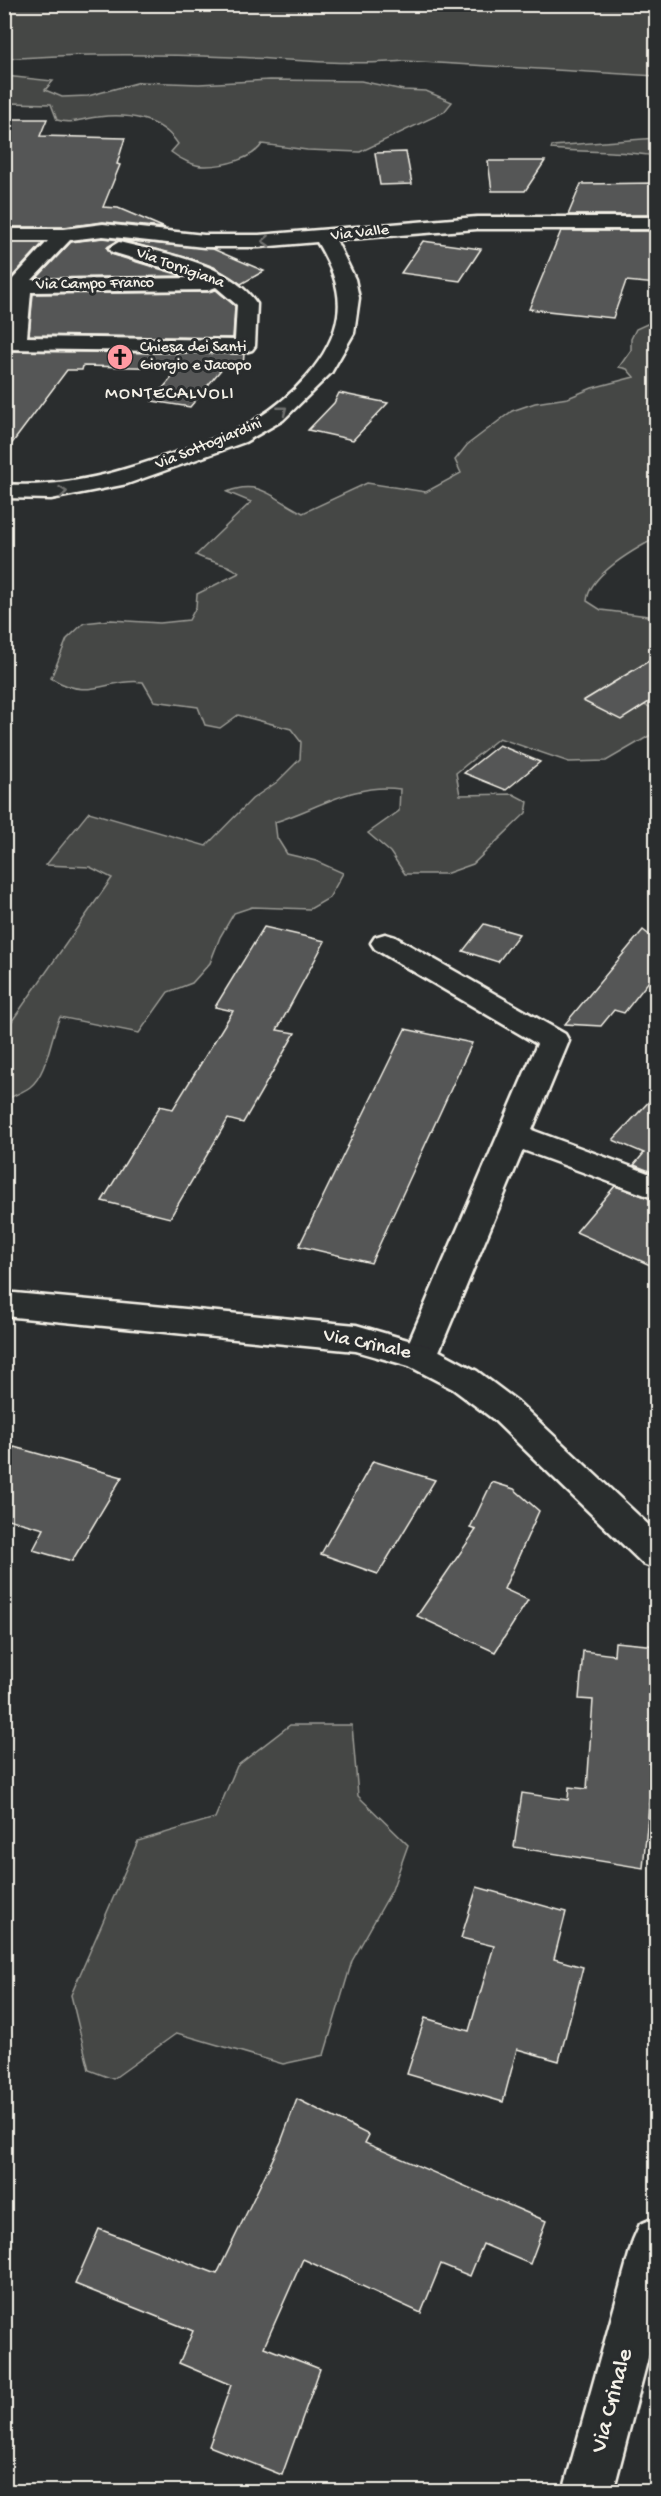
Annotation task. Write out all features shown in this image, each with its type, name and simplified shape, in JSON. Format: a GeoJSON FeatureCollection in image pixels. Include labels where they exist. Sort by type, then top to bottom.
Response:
{"type":"FeatureCollection","features":[{"type":"Feature","properties":{"kind":"street","name":"Via Valle"},"geometry":{"type":"LineString","coordinates":[[64,235],[103,230],[204,241],[324,237],[477,223],[657,223]]}},
{"type":"Feature","properties":{"kind":"street"},"geometry":{"type":"LineString","coordinates":[[4,235],[64,235]]}},
{"type":"Feature","properties":{"kind":"street"},"geometry":{"type":"LineString","coordinates":[[4,361],[10,343],[12,286],[22,279],[34,263],[64,235]]}},
{"type":"Feature","properties":{"kind":"street","name":"Via Torrigiana"},"geometry":{"type":"LineString","coordinates":[[10,343],[245,346],[247,304],[242,296],[222,284],[171,263],[64,235]]}},
{"type":"Feature","properties":{"kind":"street","name":"Via Sottogiardini"},"geometry":{"type":"LineString","coordinates":[[4,492],[58,493],[113,481],[242,435],[279,413],[340,345],[346,328],[349,299],[346,276],[324,237]]}},
{"type":"Feature","properties":{"kind":"street","name":"Via Campo Franco"},"geometry":{"type":"LineString","coordinates":[[12,286],[222,284]]}},
{"type":"Feature","properties":{"kind":"street"},"geometry":{"type":"LineString","coordinates":[[385,943],[554,1041],[420,1356]]}},
{"type":"Feature","properties":{"kind":"street"},"geometry":{"type":"LineString","coordinates":[[515,1135],[657,1188]]}},
{"type":"Feature","properties":{"kind":"street","name":"Via Crinale"},"geometry":{"type":"LineString","coordinates":[[4,1304],[356,1338],[420,1356],[465,1380],[505,1410],[657,1554]]}},
{"type":"Feature","properties":{"kind":"street","name":"Via Crinale"},"geometry":{"type":"LineString","coordinates":[[588,2492],[657,2240]]}},
{"type":"Feature","properties":{"kind":"shaded area"},"geometry":{"type":"Polygon","coordinates":[[[5,4],[656,5],[656,76],[405,61],[341,62],[147,55],[5,59],[5,4]]]}},
{"type":"Feature","properties":{"kind":"shaded area"},"geometry":{"type":"Polygon","coordinates":[[[5,76],[53,81],[45,90],[62,97],[88,96],[140,82],[199,84],[270,80],[361,81],[403,90],[426,91],[452,102],[444,112],[360,152],[307,150],[262,144],[252,154],[237,161],[202,166],[188,162],[171,152],[178,144],[171,135],[163,128],[143,119],[109,116],[73,122],[62,121],[57,120],[51,104],[11,103],[5,109],[5,76]]]}},
{"type":"Feature","properties":{"kind":"shaded area"},"geometry":{"type":"Polygon","coordinates":[[[656,138],[655,156],[551,149],[552,146],[656,138]]]}},
{"type":"Feature","properties":{"kind":"shaded area"},"geometry":{"type":"Polygon","coordinates":[[[656,320],[656,538],[625,556],[604,573],[590,591],[587,601],[601,610],[656,617],[656,659],[653,658],[583,701],[621,719],[644,705],[656,709],[656,732],[606,761],[569,762],[499,738],[456,773],[460,795],[513,794],[528,802],[526,813],[473,864],[445,874],[405,874],[390,852],[368,833],[399,811],[400,789],[368,789],[352,793],[275,822],[277,838],[287,854],[316,861],[343,873],[329,898],[310,909],[252,907],[234,913],[220,937],[210,963],[192,983],[168,992],[139,1033],[60,1017],[45,1064],[36,1081],[27,1089],[5,1100],[5,1031],[112,878],[90,867],[46,865],[89,812],[206,846],[252,799],[277,782],[300,759],[301,742],[291,729],[238,715],[220,728],[205,725],[198,707],[154,701],[143,682],[118,683],[87,689],[65,685],[51,678],[67,639],[84,623],[111,620],[160,623],[189,620],[196,607],[197,594],[239,573],[196,555],[251,502],[227,492],[248,487],[257,489],[303,513],[367,483],[426,492],[461,473],[455,460],[467,445],[512,411],[535,403],[568,398],[592,388],[634,377],[627,369],[619,367],[631,350],[631,339],[636,329],[656,320]]]}},
{"type":"Feature","properties":{"kind":"shaded area"},"geometry":{"type":"Polygon","coordinates":[[[290,1725],[352,1725],[358,1796],[408,1845],[392,1890],[352,1961],[324,2055],[283,2064],[177,2033],[113,2079],[89,2070],[71,1995],[138,1841],[215,1818],[237,1766],[290,1725]]]}},
{"type":"Feature","properties":{"kind":"building"},"geometry":{"type":"Polygon","coordinates":[[[11,119],[47,119],[40,136],[125,138],[117,164],[120,165],[103,207],[118,208],[165,228],[103,222],[64,227],[4,227],[4,151],[11,119]]]}},
{"type":"Feature","properties":{"kind":"building"},"geometry":{"type":"Polygon","coordinates":[[[406,152],[412,184],[380,185],[375,153],[406,152]]]}},
{"type":"Feature","properties":{"kind":"building"},"geometry":{"type":"Polygon","coordinates":[[[488,161],[545,161],[525,191],[492,191],[488,161]]]}},
{"type":"Feature","properties":{"kind":"building"},"geometry":{"type":"Polygon","coordinates":[[[657,183],[657,215],[568,215],[581,184],[657,183]]]}},
{"type":"Feature","properties":{"kind":"building"},"geometry":{"type":"Polygon","coordinates":[[[561,231],[657,231],[657,284],[626,281],[613,318],[529,309],[561,231]]]}},
{"type":"Feature","properties":{"kind":"building"},"geometry":{"type":"Polygon","coordinates":[[[103,238],[119,240],[107,248],[111,254],[183,276],[37,278],[71,242],[103,238]]]}},
{"type":"Feature","properties":{"kind":"building"},"geometry":{"type":"Polygon","coordinates":[[[121,240],[213,249],[264,271],[241,284],[214,267],[195,260],[121,240]]]}},
{"type":"Feature","properties":{"kind":"building"},"geometry":{"type":"Polygon","coordinates":[[[423,241],[481,249],[460,281],[401,273],[423,241]]]}},
{"type":"Feature","properties":{"kind":"building"},"geometry":{"type":"Polygon","coordinates":[[[4,243],[43,243],[11,278],[4,278],[4,243]]]}},
{"type":"Feature","properties":{"kind":"building"},"geometry":{"type":"Polygon","coordinates":[[[216,290],[235,306],[233,338],[29,335],[33,294],[208,292],[216,290]]]}},
{"type":"Feature","properties":{"kind":"building"},"geometry":{"type":"Polygon","coordinates":[[[4,351],[244,354],[243,366],[224,366],[190,407],[152,401],[180,368],[83,366],[82,370],[67,370],[4,454],[4,351]]]}},
{"type":"Feature","properties":{"kind":"building"},"geometry":{"type":"Polygon","coordinates":[[[339,393],[388,403],[353,440],[308,430],[334,403],[339,393]]]}},
{"type":"Feature","properties":{"kind":"building"},"geometry":{"type":"Polygon","coordinates":[[[657,656],[657,697],[621,720],[583,701],[657,656]]]}},
{"type":"Feature","properties":{"kind":"building"},"geometry":{"type":"Polygon","coordinates":[[[499,745],[540,762],[506,790],[464,773],[499,745]]]}},
{"type":"Feature","properties":{"kind":"building"},"geometry":{"type":"Polygon","coordinates":[[[484,924],[519,934],[498,962],[463,951],[484,924]]]}},
{"type":"Feature","properties":{"kind":"building"},"geometry":{"type":"Polygon","coordinates":[[[264,927],[325,941],[277,1030],[295,1033],[243,1123],[228,1119],[170,1218],[102,1201],[160,1106],[173,1109],[233,1011],[215,1007],[264,927]]]}},
{"type":"Feature","properties":{"kind":"building"},"geometry":{"type":"Polygon","coordinates":[[[643,930],[657,941],[657,971],[624,1013],[614,1010],[601,1026],[565,1024],[643,930]]]}},
{"type":"Feature","properties":{"kind":"building"},"geometry":{"type":"Polygon","coordinates":[[[405,1029],[472,1043],[371,1263],[299,1246],[405,1029]]]}},
{"type":"Feature","properties":{"kind":"building"},"geometry":{"type":"Polygon","coordinates":[[[657,1093],[657,1174],[634,1165],[644,1153],[613,1140],[657,1093]]]}},
{"type":"Feature","properties":{"kind":"building"},"geometry":{"type":"Polygon","coordinates":[[[615,1186],[657,1201],[657,1268],[576,1232],[615,1186]]]}},
{"type":"Feature","properties":{"kind":"building"},"geometry":{"type":"Polygon","coordinates":[[[14,1447],[122,1477],[72,1561],[33,1550],[44,1529],[4,1518],[4,1463],[14,1447]]]}},
{"type":"Feature","properties":{"kind":"building"},"geometry":{"type":"Polygon","coordinates":[[[373,1461],[435,1480],[378,1574],[321,1554],[373,1461]]]}},
{"type":"Feature","properties":{"kind":"building"},"geometry":{"type":"Polygon","coordinates":[[[492,1482],[514,1489],[539,1511],[504,1589],[528,1600],[495,1652],[417,1616],[476,1530],[470,1528],[492,1482]]]}},
{"type":"Feature","properties":{"kind":"building"},"geometry":{"type":"Polygon","coordinates":[[[615,1642],[657,1646],[657,1765],[653,1765],[643,1868],[514,1847],[522,1793],[568,1800],[569,1787],[587,1789],[593,1700],[579,1699],[583,1651],[614,1655],[615,1642]]]}},
{"type":"Feature","properties":{"kind":"building"},"geometry":{"type":"Polygon","coordinates":[[[477,1887],[566,1912],[554,1959],[583,1967],[559,2061],[517,2049],[503,2102],[407,2074],[425,2018],[469,2031],[494,1946],[461,1938],[477,1887]]]}},
{"type":"Feature","properties":{"kind":"building"},"geometry":{"type":"Polygon","coordinates":[[[297,2099],[369,2135],[365,2143],[546,2221],[530,2264],[483,2244],[470,2276],[441,2264],[421,2313],[303,2259],[264,2347],[320,2369],[282,2475],[209,2446],[231,2385],[179,2363],[193,2331],[75,2284],[99,2229],[217,2274],[281,2142],[297,2099]]]}},
{"type":"Feature","properties":{"kind":"place","name":"Chiesa dei Santi Giorgio e Jacopo"},"geometry":{"type":"Point","coordinates":[120,357]}},
{"type":"Feature","properties":{"kind":"district","name":"MONTECALVOLI"},"geometry":{"type":"Point","coordinates":[170,394]}}]}
